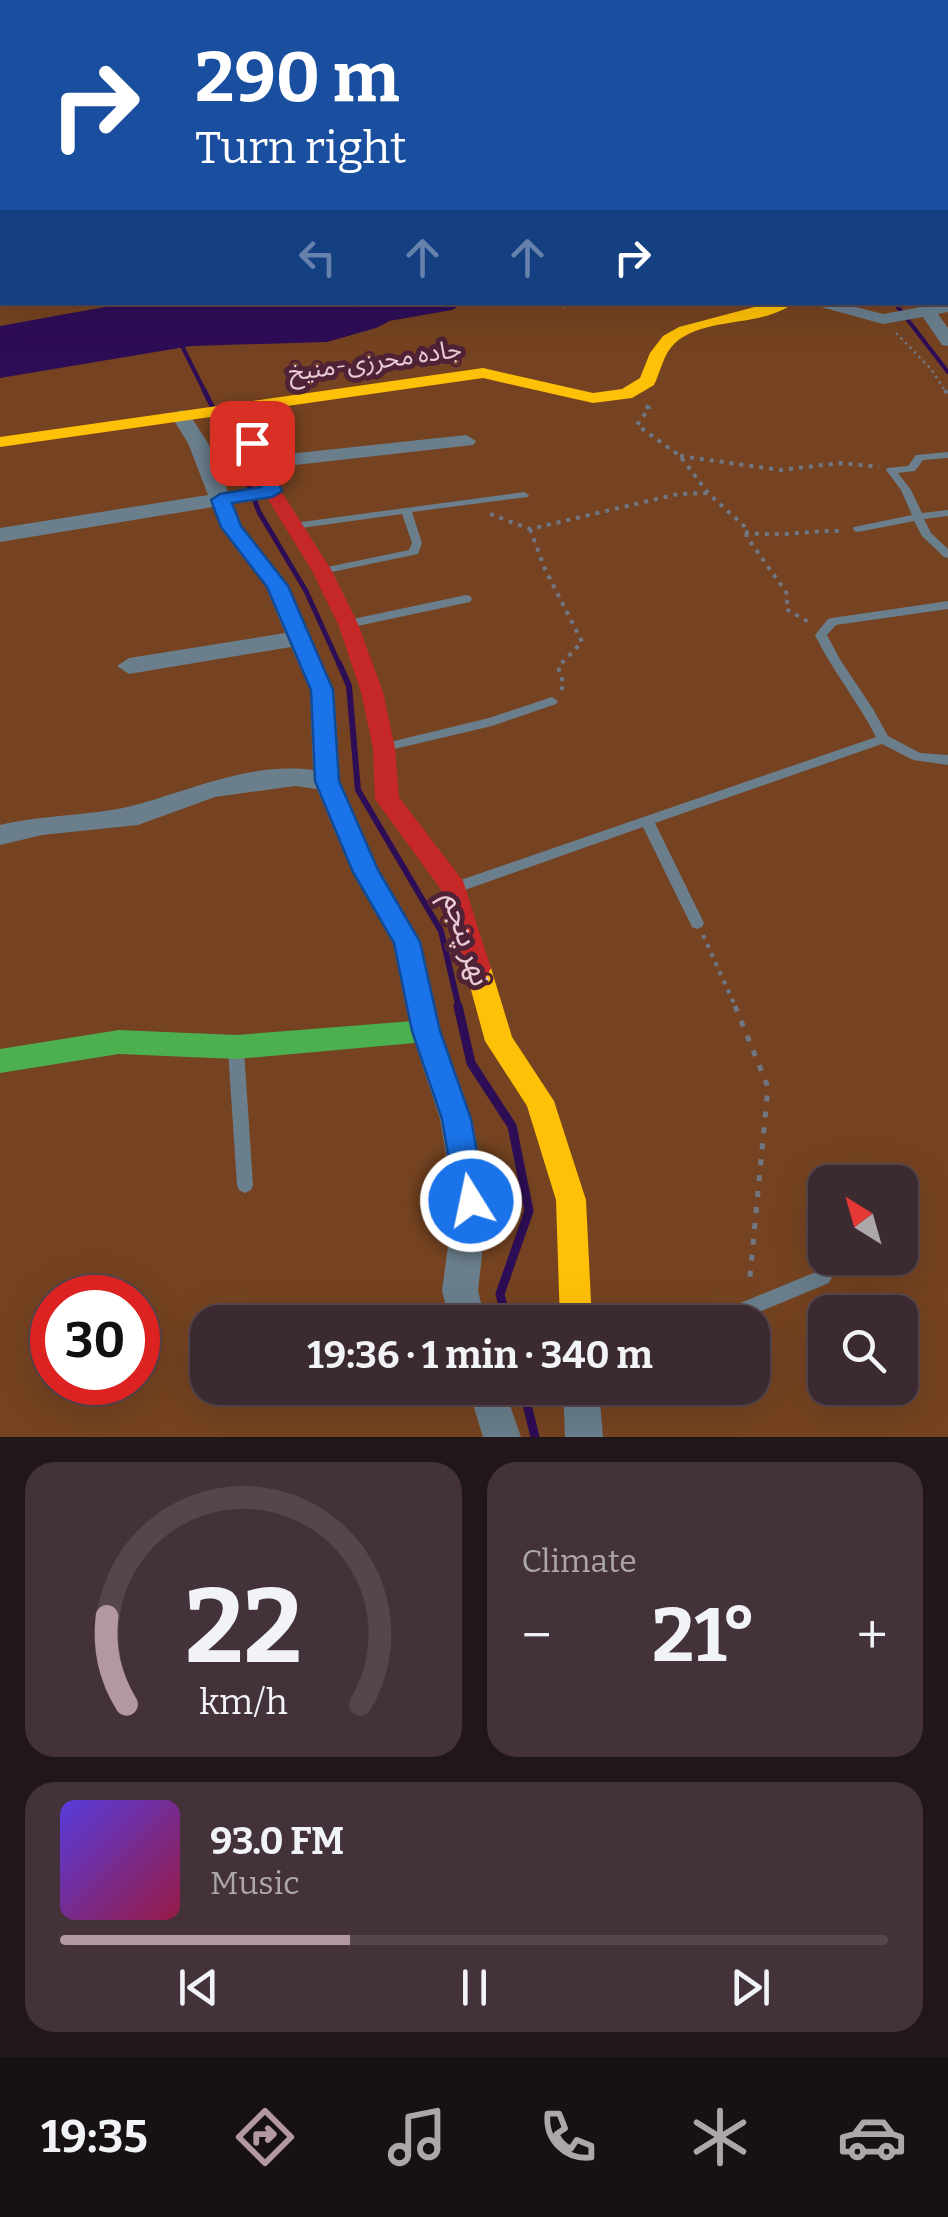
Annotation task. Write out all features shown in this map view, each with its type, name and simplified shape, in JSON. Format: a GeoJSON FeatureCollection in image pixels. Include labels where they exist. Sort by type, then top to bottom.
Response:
{"type":"FeatureCollection","features":[{"type":"Feature","properties":{"kind":"street"},"geometry":{"type":"LineString","coordinates":[[626,394],[648,381],[656,350],[666,340],[694,328],[765,314],[782,305]]}},
{"type":"Feature","properties":{"kind":"street"},"geometry":{"type":"LineString","coordinates":[[824,305],[887,318],[948,307]]}},
{"type":"Feature","properties":{"kind":"street"},"geometry":{"type":"LineString","coordinates":[[922,313],[948,342]]}},
{"type":"Feature","properties":{"kind":"street","name":"جاده محرزی-منیخ"},"geometry":{"type":"LineString","coordinates":[[191,415],[484,374],[593,398],[626,394]]}},
{"type":"Feature","properties":{"kind":"street","name":"نهر پنجم"},"geometry":{"type":"LineString","coordinates":[[233,409],[260,463],[250,495],[231,527],[277,586],[322,690],[327,781],[366,872],[407,942],[426,1031],[456,1119],[471,1201],[460,1291],[464,1305]]}},
{"type":"Feature","properties":{"kind":"street"},"geometry":{"type":"LineString","coordinates":[[0,442],[191,415]]}},
{"type":"Feature","properties":{"kind":"street","name":"نهر پنجم"},"geometry":{"type":"LineString","coordinates":[[191,415],[198,444],[250,495],[294,526],[348,624],[372,692],[384,748],[388,799],[454,888],[499,1041],[540,1101],[571,1200],[575,1305]]}},
{"type":"Feature","properties":{"kind":"street"},"geometry":{"type":"LineString","coordinates":[[260,463],[466,441]]}},
{"type":"Feature","properties":{"kind":"street"},"geometry":{"type":"LineString","coordinates":[[0,535],[250,495]]}},
{"type":"Feature","properties":{"kind":"street"},"geometry":{"type":"LineString","coordinates":[[129,666],[299,638]]}},
{"type":"Feature","properties":{"kind":"street"},"geometry":{"type":"LineString","coordinates":[[0,836],[42,825],[138,815],[212,788],[296,777],[327,781]]}},
{"type":"Feature","properties":{"kind":"street"},"geometry":{"type":"LineString","coordinates":[[0,1061],[119,1042],[236,1047],[426,1031]]}},
{"type":"Feature","properties":{"kind":"street"},"geometry":{"type":"LineString","coordinates":[[492,1405],[502,1437]]}},
{"type":"Feature","properties":{"kind":"street"},"geometry":{"type":"LineString","coordinates":[[581,1405],[584,1437]]}},
{"type":"Feature","properties":{"kind":"lane"},"geometry":{"type":"LineString","coordinates":[[891,470],[912,469],[920,457],[948,455]]}},
{"type":"Feature","properties":{"kind":"lane"},"geometry":{"type":"LineString","coordinates":[[891,470],[906,490],[926,534],[948,556]]}},
{"type":"Feature","properties":{"kind":"lane"},"geometry":{"type":"LineString","coordinates":[[294,526],[524,495]]}},
{"type":"Feature","properties":{"kind":"lane"},"geometry":{"type":"LineString","coordinates":[[322,571],[414,552],[417,543],[406,510]]}},
{"type":"Feature","properties":{"kind":"lane"},"geometry":{"type":"LineString","coordinates":[[858,529],[948,512]]}},
{"type":"Feature","properties":{"kind":"lane"},"geometry":{"type":"LineString","coordinates":[[348,624],[466,598]]}},
{"type":"Feature","properties":{"kind":"lane"},"geometry":{"type":"LineString","coordinates":[[948,605],[832,622],[820,635],[831,658],[870,710],[883,739],[918,757],[948,760]]}},
{"type":"Feature","properties":{"kind":"lane"},"geometry":{"type":"LineString","coordinates":[[384,748],[492,722],[552,701]]}},
{"type":"Feature","properties":{"kind":"lane"},"geometry":{"type":"LineString","coordinates":[[454,888],[883,739]]}},
{"type":"Feature","properties":{"kind":"lane"},"geometry":{"type":"LineString","coordinates":[[646,821],[698,923]]}},
{"type":"Feature","properties":{"kind":"lane"},"geometry":{"type":"LineString","coordinates":[[236,1047],[245,1185]]}},
{"type":"Feature","properties":{"kind":"lane"},"geometry":{"type":"LineString","coordinates":[[760,1305],[823,1277]]}},
{"type":"Feature","properties":{"kind":"path"},"geometry":{"type":"LineString","coordinates":[[887,318],[948,395]]}},
{"type":"Feature","properties":{"kind":"path"},"geometry":{"type":"LineString","coordinates":[[626,394],[649,408],[637,425],[680,456],[708,493],[744,526],[788,595],[786,608],[798,619],[825,630]]}},
{"type":"Feature","properties":{"kind":"path"},"geometry":{"type":"LineString","coordinates":[[680,456],[780,470],[841,462],[891,470]]}},
{"type":"Feature","properties":{"kind":"path"},"geometry":{"type":"LineString","coordinates":[[461,503],[530,529],[678,494],[708,493]]}},
{"type":"Feature","properties":{"kind":"path"},"geometry":{"type":"LineString","coordinates":[[530,529],[544,569],[582,642],[558,668],[564,685],[552,701]]}},
{"type":"Feature","properties":{"kind":"path"},"geometry":{"type":"LineString","coordinates":[[745,532],[774,537],[801,530],[858,529]]}},
{"type":"Feature","properties":{"kind":"path"},"geometry":{"type":"LineString","coordinates":[[698,923],[768,1086],[748,1305]]}},
{"type":"Feature","properties":{"kind":"shaded area"},"geometry":{"type":"Polygon","coordinates":[[[0,305],[948,305],[948,1437],[0,1437],[0,305]]]}},
{"type":"Feature","properties":{"kind":"shaded area"},"geometry":{"type":"Polygon","coordinates":[[[116,305],[398,308],[388,322],[376,328],[327,342],[191,346],[0,378],[0,326],[116,305]]]}},
{"type":"Feature","properties":{"kind":"waterway"},"geometry":{"type":"LineString","coordinates":[[343,320],[434,305]]}},
{"type":"Feature","properties":{"kind":"waterway"},"geometry":{"type":"LineString","coordinates":[[896,305],[948,372]]}},
{"type":"Feature","properties":{"kind":"waterway"},"geometry":{"type":"LineString","coordinates":[[179,340],[204,390]]}},
{"type":"Feature","properties":{"kind":"waterway"},"geometry":{"type":"LineString","coordinates":[[204,390],[244,471],[259,512],[306,591],[340,666]]}},
{"type":"Feature","properties":{"kind":"waterway"},"geometry":{"type":"LineString","coordinates":[[339,663],[349,686],[358,790],[441,931],[459,1008]]}},
{"type":"Feature","properties":{"kind":"waterway"},"geometry":{"type":"LineString","coordinates":[[458,1006],[471,1063],[512,1126],[529,1211],[500,1294],[503,1305]]}},
{"type":"Feature","properties":{"kind":"waterway"},"geometry":{"type":"LineString","coordinates":[[527,1405],[535,1437]]}},
{"type":"Feature","properties":{"kind":"traffic: fast"},"geometry":{"type":"LineString","coordinates":[[0,1061],[119,1042],[236,1047],[426,1031]]}},
{"type":"Feature","properties":{"kind":"traffic: slow"},"geometry":{"type":"LineString","coordinates":[[0,442],[483,373],[593,398],[626,394],[648,381],[656,356],[668,340],[684,330],[766,312],[781,305]]}},
{"type":"Feature","properties":{"kind":"traffic: slow"},"geometry":{"type":"LineString","coordinates":[[478,968],[499,1041],[540,1101],[571,1200],[575,1305]]}},
{"type":"Feature","properties":{"kind":"traffic: jam"},"geometry":{"type":"LineString","coordinates":[[238,408],[272,491],[322,571],[348,624],[372,692],[384,748],[387,799],[454,888],[478,968]]}},
{"type":"Feature","properties":{"kind":"route"},"geometry":{"type":"LineString","coordinates":[[252,443],[272,491],[220,500],[231,527],[277,586],[322,690],[327,781],[366,872],[407,942],[426,1031],[456,1119],[471,1201]]}}]}
